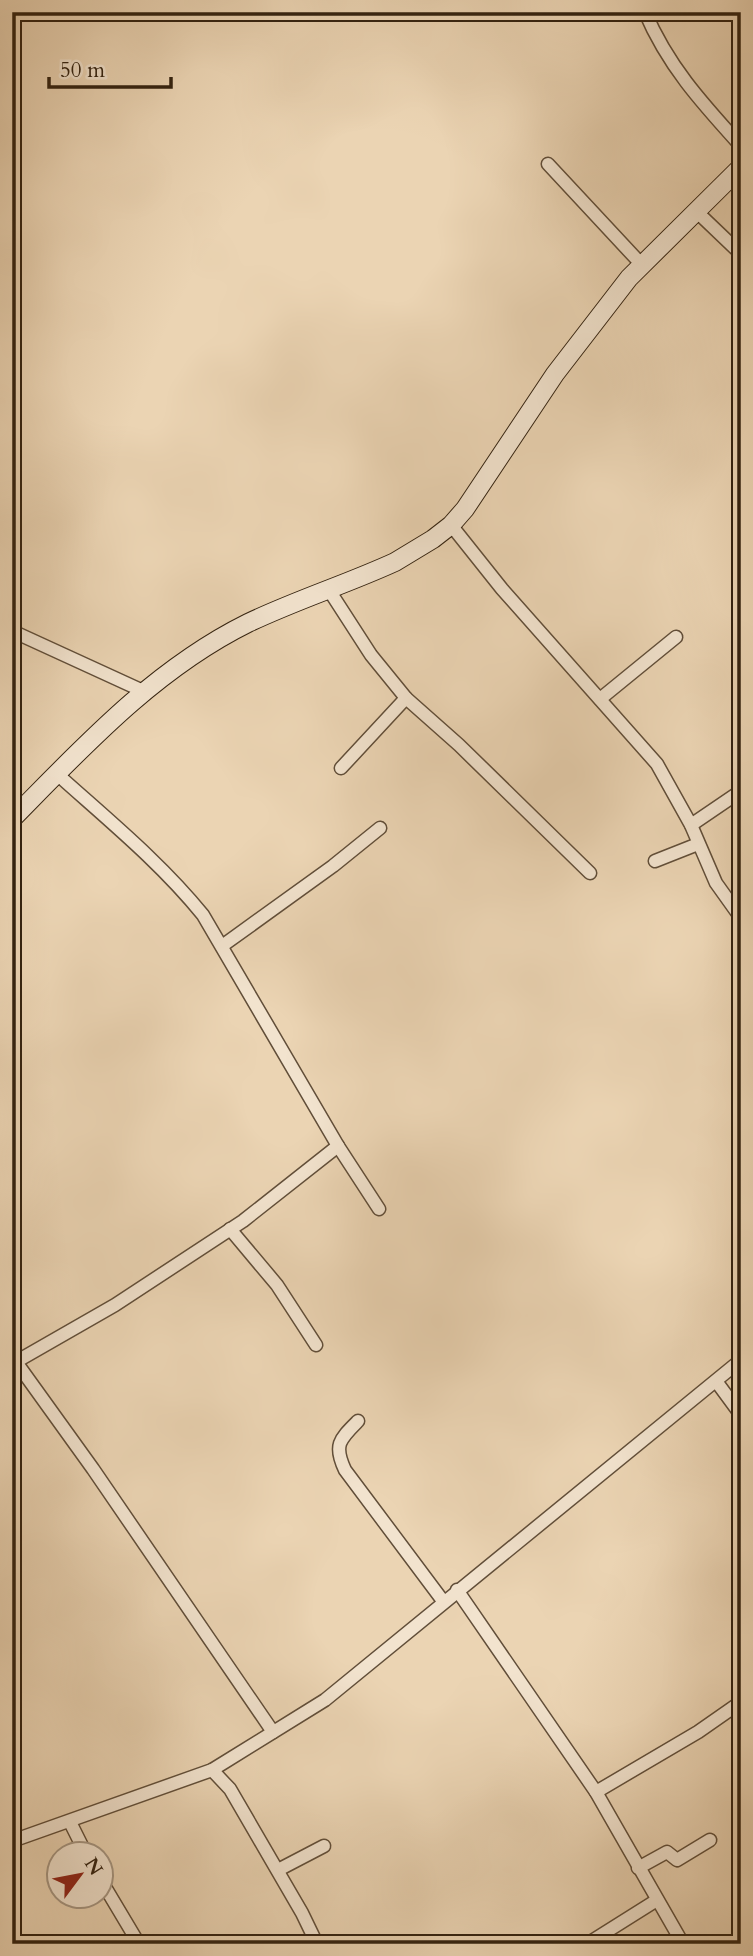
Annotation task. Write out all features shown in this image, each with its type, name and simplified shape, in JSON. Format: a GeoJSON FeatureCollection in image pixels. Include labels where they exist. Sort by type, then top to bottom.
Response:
{"type":"FeatureCollection","features":[{"type":"Feature","properties":{"kind":"main road"},"geometry":{"type":"LineString","coordinates":[[12,819],[143,691],[194,656],[246,624],[416,551],[451,525],[475,496],[555,374],[597,318],[642,265],[741,167]]}},
{"type":"Feature","properties":{"kind":"street"},"geometry":{"type":"LineString","coordinates":[[645,12],[665,54],[685,83],[741,146]]}},
{"type":"Feature","properties":{"kind":"street"},"geometry":{"type":"LineString","coordinates":[[548,164],[642,265]]}},
{"type":"Feature","properties":{"kind":"street"},"geometry":{"type":"LineString","coordinates":[[696,211],[741,254]]}},
{"type":"Feature","properties":{"kind":"street"},"geometry":{"type":"LineString","coordinates":[[451,525],[502,589],[656,764],[691,825],[716,883],[741,918]]}},
{"type":"Feature","properties":{"kind":"street"},"geometry":{"type":"LineString","coordinates":[[329,590],[371,655],[406,698],[459,745],[590,873]]}},
{"type":"Feature","properties":{"kind":"street"},"geometry":{"type":"LineString","coordinates":[[12,631],[143,691]]}},
{"type":"Feature","properties":{"kind":"street"},"geometry":{"type":"LineString","coordinates":[[600,699],[676,636]]}},
{"type":"Feature","properties":{"kind":"street"},"geometry":{"type":"LineString","coordinates":[[341,768],[406,698]]}},
{"type":"Feature","properties":{"kind":"street"},"geometry":{"type":"LineString","coordinates":[[57,774],[148,856],[203,915],[338,1146],[379,1209]]}},
{"type":"Feature","properties":{"kind":"street"},"geometry":{"type":"LineString","coordinates":[[691,825],[741,790]]}},
{"type":"Feature","properties":{"kind":"street"},"geometry":{"type":"LineString","coordinates":[[222,946],[380,828]]}},
{"type":"Feature","properties":{"kind":"street"},"geometry":{"type":"LineString","coordinates":[[655,861],[698,844]]}},
{"type":"Feature","properties":{"kind":"street"},"geometry":{"type":"LineString","coordinates":[[273,1732],[101,1480],[14,1363],[115,1305],[230,1228],[338,1146]]}},
{"type":"Feature","properties":{"kind":"street"},"geometry":{"type":"LineString","coordinates":[[230,1228],[277,1285],[316,1345]]}},
{"type":"Feature","properties":{"kind":"street"},"geometry":{"type":"LineString","coordinates":[[12,1841],[212,1770],[325,1700],[741,1360]]}},
{"type":"Feature","properties":{"kind":"street"},"geometry":{"type":"LineString","coordinates":[[716,1381],[741,1415]]}},
{"type":"Feature","properties":{"kind":"street"},"geometry":{"type":"LineString","coordinates":[[358,1421],[338,1445],[338,1456],[345,1470],[443,1601]]}},
{"type":"Feature","properties":{"kind":"street"},"geometry":{"type":"LineString","coordinates":[[457,1590],[596,1792],[683,1944]]}},
{"type":"Feature","properties":{"kind":"street"},"geometry":{"type":"LineString","coordinates":[[596,1792],[698,1732],[741,1702]]}},
{"type":"Feature","properties":{"kind":"street"},"geometry":{"type":"LineString","coordinates":[[212,1770],[230,1789],[278,1870],[317,1944]]}},
{"type":"Feature","properties":{"kind":"street"},"geometry":{"type":"LineString","coordinates":[[70,1822],[79,1840]]}},
{"type":"Feature","properties":{"kind":"street"},"geometry":{"type":"LineString","coordinates":[[638,1868],[667,1852],[677,1860],[710,1840]]}},
{"type":"Feature","properties":{"kind":"street"},"geometry":{"type":"LineString","coordinates":[[278,1870],[324,1846]]}},
{"type":"Feature","properties":{"kind":"street"},"geometry":{"type":"LineString","coordinates":[[587,1944],[657,1900]]}},
{"type":"Feature","properties":{"kind":"street"},"geometry":{"type":"LineString","coordinates":[[116,1905],[139,1944]]}}]}
